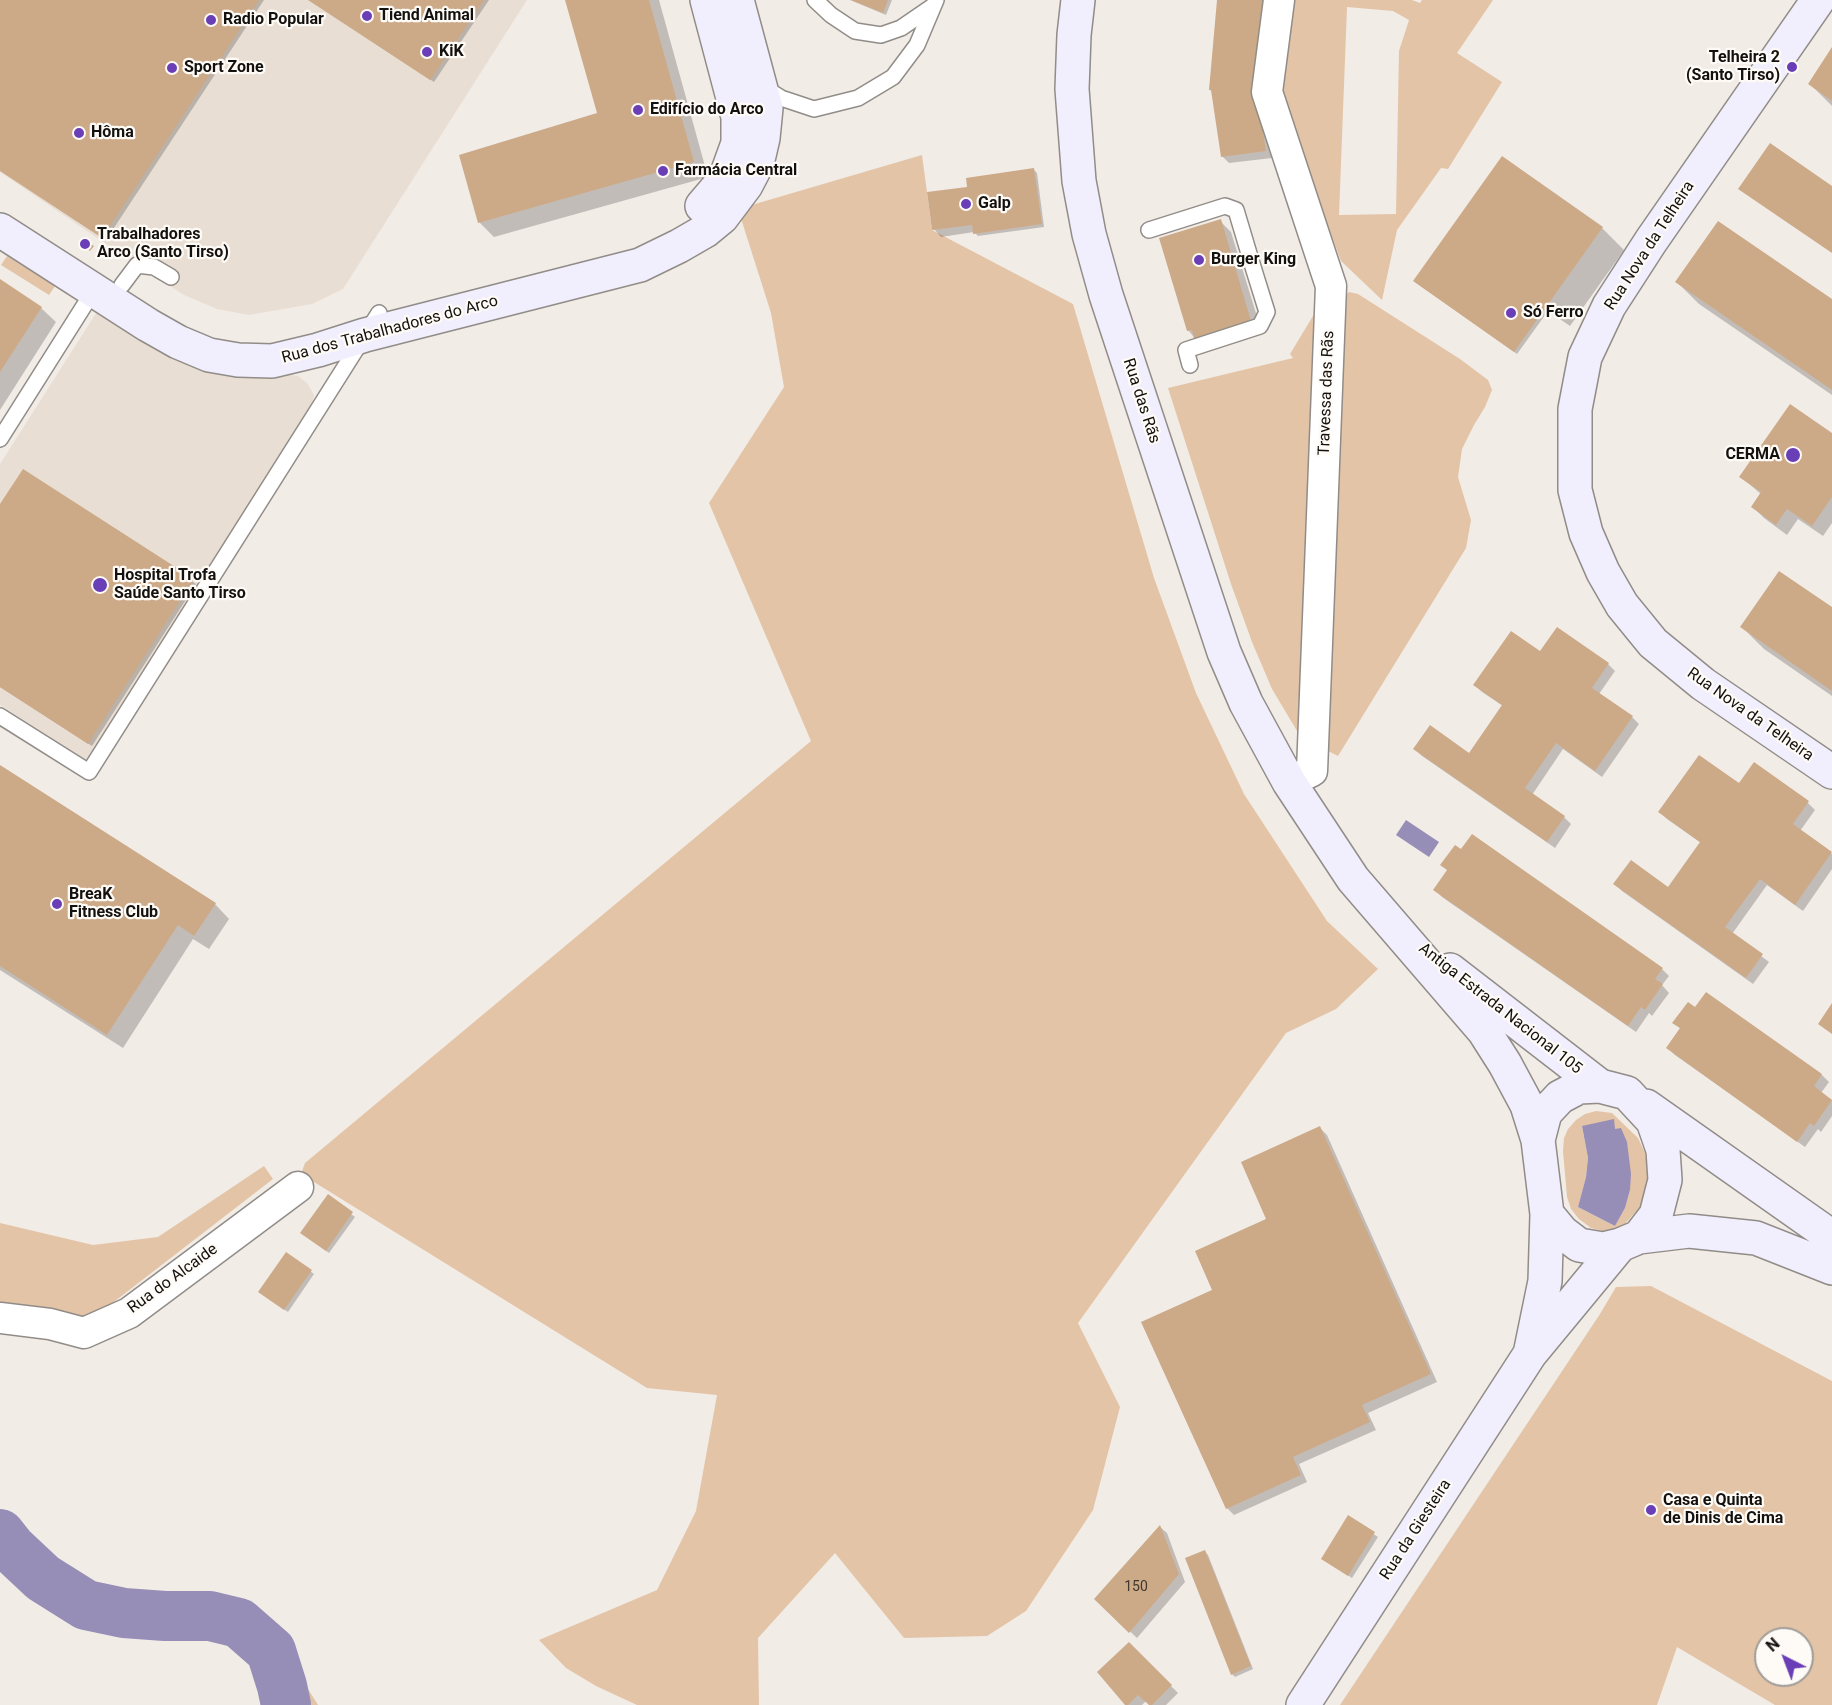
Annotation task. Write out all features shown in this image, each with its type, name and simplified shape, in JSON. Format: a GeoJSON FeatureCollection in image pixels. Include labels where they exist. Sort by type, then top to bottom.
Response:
{"type":"FeatureCollection","features":[{"type":"Feature","properties":{"kind":"main road"},"geometry":{"type":"LineString","coordinates":[[707,0],[747,90]]}},
{"type":"Feature","properties":{"kind":"main road","name":"Rua das Rãs"},"geometry":{"type":"LineString","coordinates":[[1078,0],[1072,89],[1079,181],[1089,234],[1106,295],[1224,652],[1246,703],[1289,782]]}},
{"type":"Feature","properties":{"kind":"main road","name":"Rua Nova da Telheira"},"geometry":{"type":"LineString","coordinates":[[1818,0],[1664,222],[1609,306],[1585,357],[1575,409],[1575,490],[1586,533],[1603,572],[1622,605],[1653,643],[1703,684],[1832,772]]}},
{"type":"Feature","properties":{"kind":"main road"},"geometry":{"type":"LineString","coordinates":[[745,8],[747,90]]}},
{"type":"Feature","properties":{"kind":"main road","name":"Rua dos Trabalhadores do Arco"},"geometry":{"type":"LineString","coordinates":[[0,206],[118,280],[178,342],[209,355],[272,361],[318,350],[372,324],[640,265],[679,246],[705,231],[722,217],[735,182],[738,117],[747,90]]}},
{"type":"Feature","properties":{"kind":"main road","name":"Rua dos Trabalhadores do Arco"},"geometry":{"type":"LineString","coordinates":[[0,230],[118,280]]}},
{"type":"Feature","properties":{"kind":"main road","name":"Antiga Estrada Nacional 105"},"geometry":{"type":"LineString","coordinates":[[1289,782],[1353,879],[1484,1031],[1527,1105],[1538,1140]]}},
{"type":"Feature","properties":{"kind":"main road","name":"Antiga Estrada Nacional 105"},"geometry":{"type":"LineString","coordinates":[[1401,933],[1613,1090],[1832,1238]]}},
{"type":"Feature","properties":{"kind":"main road"},"geometry":{"type":"LineString","coordinates":[[1579,1087],[1613,1090],[1653,1121],[1663,1150],[1665,1180],[1656,1215],[1630,1241],[1530,1354],[1545,1281],[1548,1214],[1538,1140],[1545,1113],[1560,1097],[1579,1087]]}},
{"type":"Feature","properties":{"kind":"main road"},"geometry":{"type":"LineString","coordinates":[[1548,1214],[1562,1232],[1579,1245],[1603,1249],[1630,1241],[1689,1231],[1756,1238],[1832,1268]]}},
{"type":"Feature","properties":{"kind":"main road","name":"Rua da Giesteira"},"geometry":{"type":"LineString","coordinates":[[1303,1705],[1530,1354]]}},
{"type":"Feature","properties":{"kind":"street","name":"Travessa das Rãs"},"geometry":{"type":"LineString","coordinates":[[1279,0],[1267,92],[1331,286],[1312,771],[1289,782]]}},
{"type":"Feature","properties":{"kind":"street","name":"Rua do Alcaide"},"geometry":{"type":"LineString","coordinates":[[0,1318],[50,1324],[84,1333],[129,1313],[297,1187]]}},
{"type":"Feature","properties":{"kind":"lane"},"geometry":{"type":"LineString","coordinates":[[815,0],[831,15],[855,31],[881,35],[901,28],[935,3]]}},
{"type":"Feature","properties":{"kind":"lane"},"geometry":{"type":"LineString","coordinates":[[747,90],[814,109],[858,98],[893,78],[916,45],[935,3]]}},
{"type":"Feature","properties":{"kind":"lane"},"geometry":{"type":"LineString","coordinates":[[1149,230],[1225,206],[1236,210],[1267,312],[1260,326],[1186,350],[1190,365]]}},
{"type":"Feature","properties":{"kind":"lane"},"geometry":{"type":"LineString","coordinates":[[0,439],[118,280],[154,267],[171,277]]}},
{"type":"Feature","properties":{"kind":"lane"},"geometry":{"type":"LineString","coordinates":[[0,716],[89,772],[372,324]]}},
{"type":"Feature","properties":{"kind":"shaded area"},"geometry":{"type":"Polygon","coordinates":[[[0,0],[527,0],[343,289],[312,304],[249,315],[217,309],[184,295],[0,172],[0,0]]]}},
{"type":"Feature","properties":{"kind":"shaded area"},"geometry":{"type":"Polygon","coordinates":[[[1291,0],[1412,0],[1420,3],[1422,0],[1493,0],[1457,53],[1502,82],[1448,169],[1441,168],[1397,230],[1382,300],[1341,261],[1282,104],[1291,0]],[[1347,7],[1339,215],[1396,214],[1399,51],[1409,20],[1393,11],[1347,7]]]}},
{"type":"Feature","properties":{"kind":"shaded area"},"geometry":{"type":"Polygon","coordinates":[[[922,155],[932,230],[1073,304],[1154,578],[1196,693],[1244,794],[1327,921],[1378,969],[1336,1009],[1286,1033],[1078,1323],[1120,1407],[1093,1510],[1026,1611],[987,1636],[904,1638],[835,1553],[758,1638],[759,1705],[637,1705],[596,1686],[566,1668],[539,1640],[657,1590],[696,1511],[717,1395],[647,1388],[301,1174],[305,1163],[811,741],[709,503],[784,387],[771,313],[738,209],[922,155]]]}},
{"type":"Feature","properties":{"kind":"shaded area"},"geometry":{"type":"Polygon","coordinates":[[[7,256],[55,286],[49,295],[1,265],[7,256]]]}},
{"type":"Feature","properties":{"kind":"shaded area"},"geometry":{"type":"Polygon","coordinates":[[[1349,292],[1358,294],[1460,359],[1488,380],[1492,390],[1462,449],[1458,477],[1471,520],[1466,548],[1338,756],[1326,750],[1341,299],[1349,292]]]}},
{"type":"Feature","properties":{"kind":"shaded area"},"geometry":{"type":"Polygon","coordinates":[[[1319,306],[1306,746],[1272,689],[1252,642],[1168,388],[1293,358],[1290,354],[1319,306]]]}},
{"type":"Feature","properties":{"kind":"shaded area","name":"Hospital Trofa Saúde Santo Tirso"},"geometry":{"type":"Polygon","coordinates":[[[98,310],[284,374],[298,376],[307,383],[314,395],[310,410],[88,761],[0,705],[0,464],[98,310]]]}},
{"type":"Feature","properties":{"kind":"shaded area"},"geometry":{"type":"Polygon","coordinates":[[[1406,820],[1439,842],[1429,857],[1396,835],[1406,820]]]}},
{"type":"Feature","properties":{"kind":"shaded area"},"geometry":{"type":"Polygon","coordinates":[[[1596,1111],[1612,1113],[1638,1138],[1645,1153],[1649,1180],[1646,1194],[1640,1207],[1623,1226],[1613,1231],[1591,1228],[1571,1209],[1567,1197],[1564,1138],[1568,1129],[1585,1114],[1596,1111]],[[1582,1127],[1588,1158],[1586,1177],[1578,1207],[1615,1226],[1625,1208],[1630,1190],[1615,1129],[1582,1127]]]}},
{"type":"Feature","properties":{"kind":"shaded area"},"geometry":{"type":"Polygon","coordinates":[[[1614,1119],[1615,1129],[1621,1128],[1627,1142],[1631,1174],[1625,1208],[1615,1226],[1578,1207],[1586,1177],[1588,1158],[1582,1126],[1614,1119]]]}},
{"type":"Feature","properties":{"kind":"shaded area"},"geometry":{"type":"Polygon","coordinates":[[[264,1166],[273,1179],[93,1318],[0,1309],[0,1223],[93,1245],[158,1237],[264,1166]]]}},
{"type":"Feature","properties":{"kind":"shaded area","name":"Casa e Quinta de Dinis de Cima"},"geometry":{"type":"Polygon","coordinates":[[[1651,1286],[1832,1381],[1832,1705],[1775,1705],[1677,1647],[1657,1705],[1340,1705],[1616,1287],[1651,1286]]]}},
{"type":"Feature","properties":{"kind":"shaded area"},"geometry":{"type":"Polygon","coordinates":[[[288,1657],[318,1705],[300,1705],[288,1657]]]}},
{"type":"Feature","properties":{"kind":"building","name":"Hôma"},"geometry":{"type":"Polygon","coordinates":[[[0,0],[259,0],[102,238],[0,171],[0,0]]]}},
{"type":"Feature","properties":{"kind":"building","name":"KiK"},"geometry":{"type":"Polygon","coordinates":[[[308,0],[484,0],[430,80],[308,0]]]}},
{"type":"Feature","properties":{"kind":"building","name":"Edifício do Arco"},"geometry":{"type":"Polygon","coordinates":[[[565,0],[649,0],[694,162],[478,223],[459,155],[597,113],[565,0]]]}},
{"type":"Feature","properties":{"kind":"building"},"geometry":{"type":"Polygon","coordinates":[[[851,0],[888,0],[883,13],[851,0]]]}},
{"type":"Feature","properties":{"kind":"building"},"geometry":{"type":"Polygon","coordinates":[[[1217,0],[1266,0],[1256,86],[1266,151],[1221,157],[1211,90],[1209,90],[1217,0]]]}},
{"type":"Feature","properties":{"kind":"building"},"geometry":{"type":"Polygon","coordinates":[[[1832,47],[1832,101],[1808,84],[1832,47]]]}},
{"type":"Feature","properties":{"kind":"building"},"geometry":{"type":"Polygon","coordinates":[[[1770,143],[1832,186],[1832,253],[1738,189],[1770,143]]]}},
{"type":"Feature","properties":{"kind":"building"},"geometry":{"type":"Polygon","coordinates":[[[1502,156],[1603,227],[1514,352],[1413,281],[1502,156]]]}},
{"type":"Feature","properties":{"kind":"building"},"geometry":{"type":"Polygon","coordinates":[[[1034,168],[1042,224],[973,234],[972,225],[932,230],[927,192],[967,187],[966,178],[1034,168]]]}},
{"type":"Feature","properties":{"kind":"building","name":"Burger King"},"geometry":{"type":"Polygon","coordinates":[[[1221,219],[1251,321],[1194,339],[1192,330],[1187,331],[1159,238],[1221,219]]]}},
{"type":"Feature","properties":{"kind":"building"},"geometry":{"type":"Polygon","coordinates":[[[1718,221],[1832,299],[1832,390],[1675,282],[1718,221]]]}},
{"type":"Feature","properties":{"kind":"building"},"geometry":{"type":"Polygon","coordinates":[[[83,239],[94,246],[90,251],[80,244],[83,239]]]}},
{"type":"Feature","properties":{"kind":"building"},"geometry":{"type":"Polygon","coordinates":[[[0,279],[42,307],[0,372],[0,279]]]}},
{"type":"Feature","properties":{"kind":"building","name":"CERMA"},"geometry":{"type":"Polygon","coordinates":[[[1790,404],[1832,433],[1832,497],[1812,526],[1787,509],[1776,525],[1751,507],[1761,492],[1739,477],[1790,404]]]}},
{"type":"Feature","properties":{"kind":"building"},"geometry":{"type":"Polygon","coordinates":[[[23,469],[194,579],[88,744],[0,687],[0,504],[23,469]]]}},
{"type":"Feature","properties":{"kind":"building"},"geometry":{"type":"Polygon","coordinates":[[[1779,571],[1832,607],[1832,691],[1740,627],[1779,571]]]}},
{"type":"Feature","properties":{"kind":"building"},"geometry":{"type":"Polygon","coordinates":[[[1557,627],[1609,663],[1592,688],[1633,716],[1595,771],[1556,743],[1525,788],[1565,816],[1547,842],[1413,749],[1430,725],[1469,753],[1502,705],[1473,685],[1511,631],[1540,651],[1557,627]]]}},
{"type":"Feature","properties":{"kind":"building"},"geometry":{"type":"Polygon","coordinates":[[[1699,755],[1739,783],[1754,762],[1809,801],[1793,824],[1832,852],[1795,905],[1760,879],[1725,927],[1763,954],[1746,978],[1613,884],[1631,860],[1668,887],[1700,842],[1658,812],[1699,755]]]}},
{"type":"Feature","properties":{"kind":"building"},"geometry":{"type":"Polygon","coordinates":[[[0,765],[216,903],[194,936],[178,925],[107,1035],[0,966],[0,765]]]}},
{"type":"Feature","properties":{"kind":"building"},"geometry":{"type":"Polygon","coordinates":[[[1472,834],[1663,968],[1655,979],[1663,984],[1645,1010],[1641,1007],[1628,1026],[1433,890],[1447,870],[1440,865],[1455,845],[1461,849],[1472,834]]]}},
{"type":"Feature","properties":{"kind":"building"},"geometry":{"type":"Polygon","coordinates":[[[1706,992],[1822,1074],[1814,1086],[1832,1100],[1814,1126],[1810,1123],[1797,1142],[1666,1048],[1680,1028],[1672,1023],[1688,1002],[1695,1007],[1706,992]]]}},
{"type":"Feature","properties":{"kind":"building"},"geometry":{"type":"Polygon","coordinates":[[[1832,1003],[1832,1034],[1818,1024],[1832,1003]]]}},
{"type":"Feature","properties":{"kind":"building"},"geometry":{"type":"Polygon","coordinates":[[[1320,1126],[1431,1374],[1362,1405],[1370,1422],[1293,1457],[1301,1475],[1226,1509],[1141,1322],[1212,1290],[1195,1251],[1266,1219],[1241,1162],[1320,1126]]]}},
{"type":"Feature","properties":{"kind":"building"},"geometry":{"type":"Polygon","coordinates":[[[328,1194],[353,1212],[326,1251],[300,1233],[328,1194]]]}},
{"type":"Feature","properties":{"kind":"building"},"geometry":{"type":"Polygon","coordinates":[[[286,1252],[312,1270],[284,1310],[258,1292],[286,1252]]]}},
{"type":"Feature","properties":{"kind":"building"},"geometry":{"type":"Polygon","coordinates":[[[1348,1515],[1375,1532],[1348,1576],[1321,1559],[1348,1515]]]}},
{"type":"Feature","properties":{"kind":"building"},"geometry":{"type":"Polygon","coordinates":[[[1160,1525],[1179,1574],[1129,1633],[1094,1599],[1160,1525]]]}},
{"type":"Feature","properties":{"kind":"building"},"geometry":{"type":"Polygon","coordinates":[[[1205,1550],[1251,1666],[1231,1675],[1185,1558],[1205,1550]]]}},
{"type":"Feature","properties":{"kind":"building"},"geometry":{"type":"Polygon","coordinates":[[[1129,1642],[1172,1685],[1152,1705],[1138,1695],[1128,1705],[1125,1705],[1097,1672],[1129,1642]]]}},
{"type":"Feature","properties":{"kind":"waterway"},"geometry":{"type":"LineString","coordinates":[[0,1534],[11,1548],[43,1578],[86,1605],[124,1613],[210,1616],[239,1623],[271,1651],[286,1705]]}},
{"type":"Feature","properties":{"kind":"place","name":"Tiend Animal"},"geometry":{"type":"Point","coordinates":[367,16]}},
{"type":"Feature","properties":{"kind":"place","name":"Radio Popular"},"geometry":{"type":"Point","coordinates":[211,20]}},
{"type":"Feature","properties":{"kind":"place","name":"KiK"},"geometry":{"type":"Point","coordinates":[427,52]}},
{"type":"Feature","properties":{"kind":"place","name":"Telheira 2 (Santo Tirso)"},"geometry":{"type":"Point","coordinates":[1792,67]}},
{"type":"Feature","properties":{"kind":"place","name":"Sport Zone"},"geometry":{"type":"Point","coordinates":[172,68]}},
{"type":"Feature","properties":{"kind":"place","name":"Edifício do Arco"},"geometry":{"type":"Point","coordinates":[638,110]}},
{"type":"Feature","properties":{"kind":"place","name":"Hôma"},"geometry":{"type":"Point","coordinates":[79,133]}},
{"type":"Feature","properties":{"kind":"place","name":"Farmácia Central"},"geometry":{"type":"Point","coordinates":[663,171]}},
{"type":"Feature","properties":{"kind":"place","name":"Galp"},"geometry":{"type":"Point","coordinates":[966,204]}},
{"type":"Feature","properties":{"kind":"place","name":"Trabalhadores Arco (Santo Tirso)"},"geometry":{"type":"Point","coordinates":[85,244]}},
{"type":"Feature","properties":{"kind":"place","name":"Burger King"},"geometry":{"type":"Point","coordinates":[1199,260]}},
{"type":"Feature","properties":{"kind":"place","name":"Só Ferro"},"geometry":{"type":"Point","coordinates":[1511,313]}},
{"type":"Feature","properties":{"kind":"place","name":"CERMA"},"geometry":{"type":"Point","coordinates":[1793,455]}},
{"type":"Feature","properties":{"kind":"place","name":"Hospital Trofa Saúde Santo Tirso"},"geometry":{"type":"Point","coordinates":[100,585]}},
{"type":"Feature","properties":{"kind":"place","name":"BreaK Fitness Club"},"geometry":{"type":"Point","coordinates":[57,904]}},
{"type":"Feature","properties":{"kind":"place","name":"Casa e Quinta de Dinis de Cima"},"geometry":{"type":"Point","coordinates":[1651,1510]}}]}
